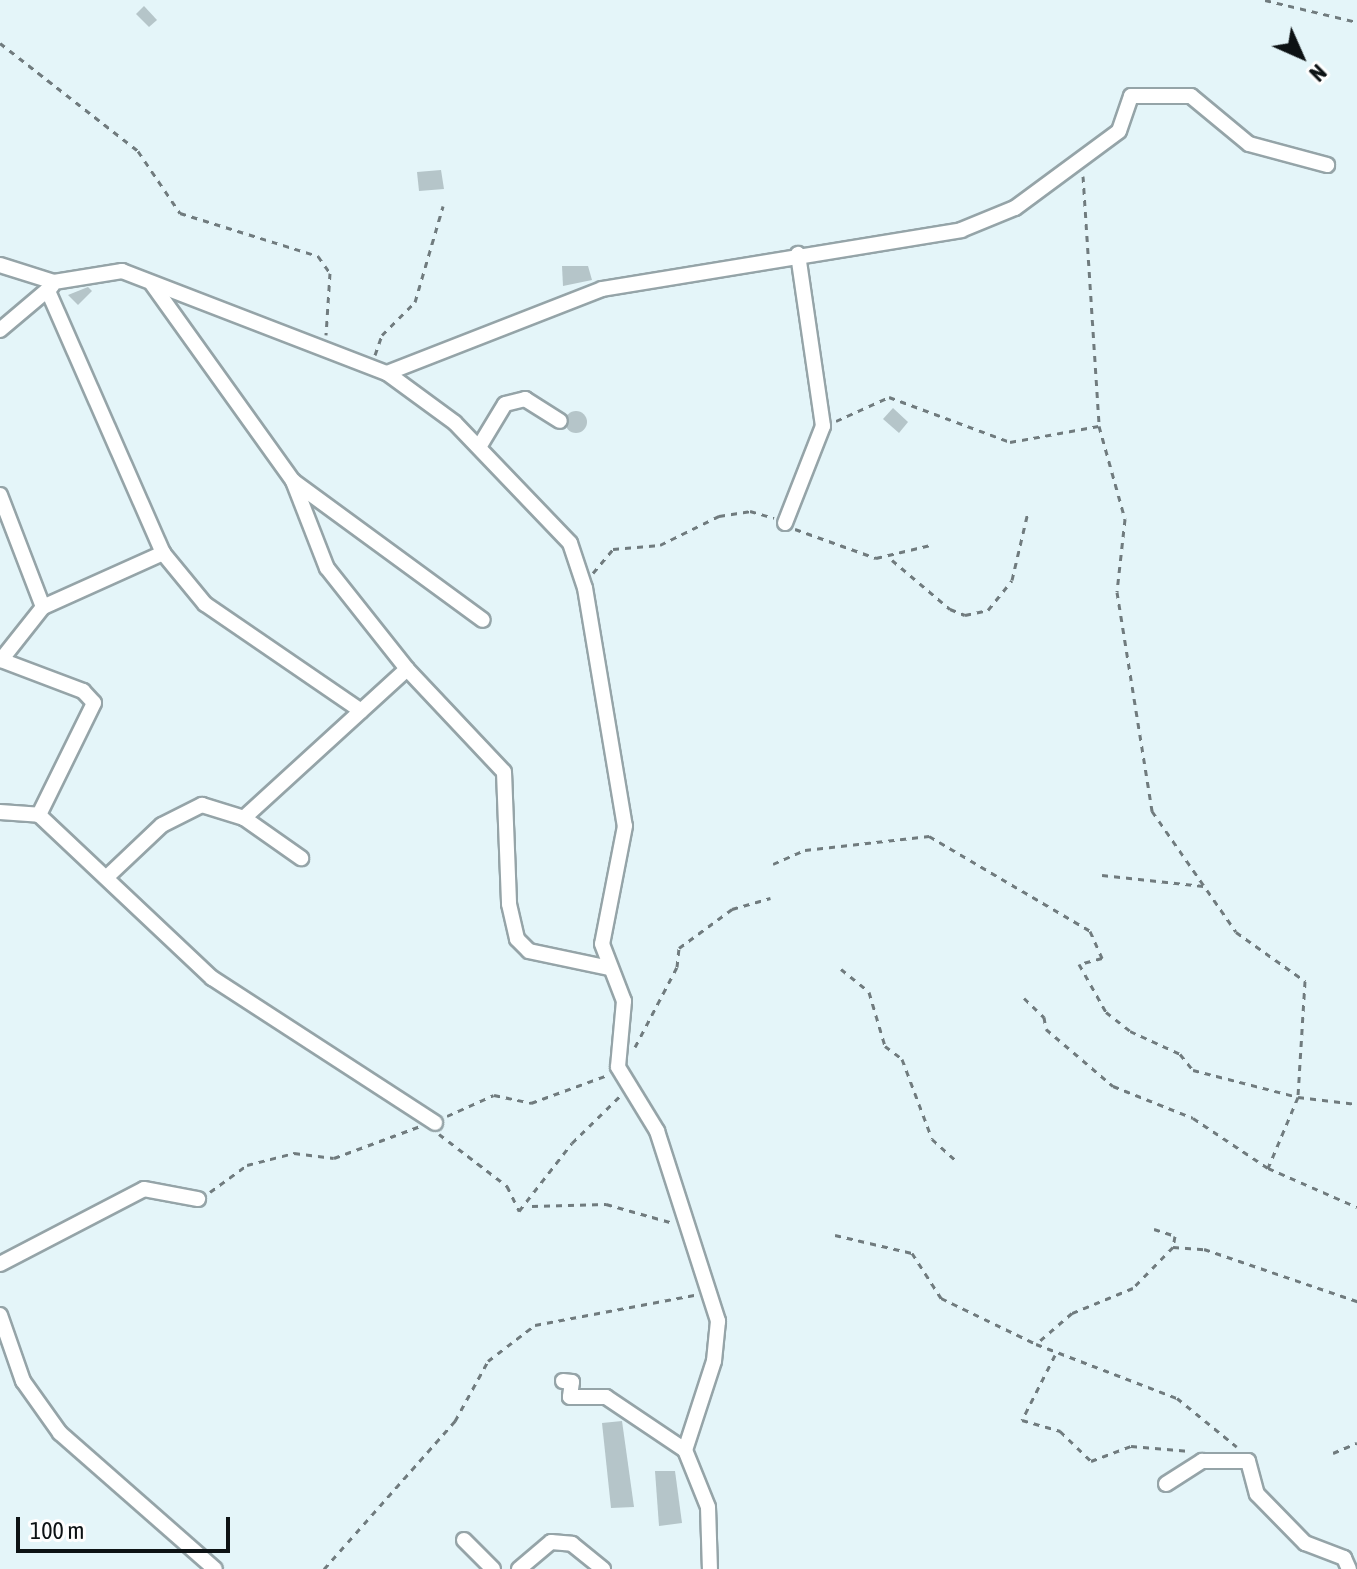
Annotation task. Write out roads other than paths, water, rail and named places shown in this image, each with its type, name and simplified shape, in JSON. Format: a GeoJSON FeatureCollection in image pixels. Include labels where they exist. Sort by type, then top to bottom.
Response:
{"type":"FeatureCollection","features":[{"type":"Feature","properties":{"kind":"street"},"geometry":{"type":"LineString","coordinates":[[387,373],[602,289],[798,254],[961,230],[1015,208],[1119,131],[1131,96],[1191,96],[1249,144],[1327,165]]}},
{"type":"Feature","properties":{"kind":"street"},"geometry":{"type":"LineString","coordinates":[[785,523],[823,426],[798,254]]}},
{"type":"Feature","properties":{"kind":"street"},"geometry":{"type":"LineString","coordinates":[[0,265],[51,288],[163,553],[205,604],[361,711]]}},
{"type":"Feature","properties":{"kind":"street"},"geometry":{"type":"LineString","coordinates":[[0,330],[51,288],[122,271],[387,373],[479,447],[570,543],[585,588],[625,826],[602,944],[624,1001],[618,1067],[657,1131],[712,1296],[714,1361],[685,1450]]}},
{"type":"Feature","properties":{"kind":"street"},"geometry":{"type":"LineString","coordinates":[[152,284],[293,481],[327,568],[407,669],[504,772],[509,904],[517,939],[529,951],[610,968]]}},
{"type":"Feature","properties":{"kind":"street"},"geometry":{"type":"LineString","coordinates":[[479,447],[505,404],[525,399],[560,421]]}},
{"type":"Feature","properties":{"kind":"street"},"geometry":{"type":"LineString","coordinates":[[293,481],[483,620]]}},
{"type":"Feature","properties":{"kind":"street"},"geometry":{"type":"LineString","coordinates":[[0,495],[43,607]]}},
{"type":"Feature","properties":{"kind":"street"},"geometry":{"type":"LineString","coordinates":[[39,815],[95,712],[83,691],[1,660],[43,607],[163,553]]}},
{"type":"Feature","properties":{"kind":"street"},"geometry":{"type":"LineString","coordinates":[[244,818],[407,669]]}},
{"type":"Feature","properties":{"kind":"street"},"geometry":{"type":"LineString","coordinates":[[108,876],[185,810],[202,805],[244,818],[301,858]]}},
{"type":"Feature","properties":{"kind":"street"},"geometry":{"type":"LineString","coordinates":[[0,812],[39,815],[108,876],[212,978],[435,1123]]}},
{"type":"Feature","properties":{"kind":"street"},"geometry":{"type":"LineString","coordinates":[[0,1264],[144,1189],[198,1199]]}},
{"type":"Feature","properties":{"kind":"street"},"geometry":{"type":"LineString","coordinates":[[0,1315],[23,1381],[60,1433],[215,1569]]}},
{"type":"Feature","properties":{"kind":"street"},"geometry":{"type":"LineString","coordinates":[[563,1381],[572,1382],[570,1397],[606,1397],[685,1450],[708,1507],[710,1569]]}},
{"type":"Feature","properties":{"kind":"street"},"geometry":{"type":"LineString","coordinates":[[1166,1484],[1210,1461],[1248,1461],[1257,1494],[1305,1543],[1344,1558],[1349,1569]]}},
{"type":"Feature","properties":{"kind":"street"},"geometry":{"type":"LineString","coordinates":[[464,1540],[493,1569]]}},
{"type":"Feature","properties":{"kind":"street"},"geometry":{"type":"LineString","coordinates":[[519,1569],[551,1542],[572,1544],[603,1569]]}}]}
